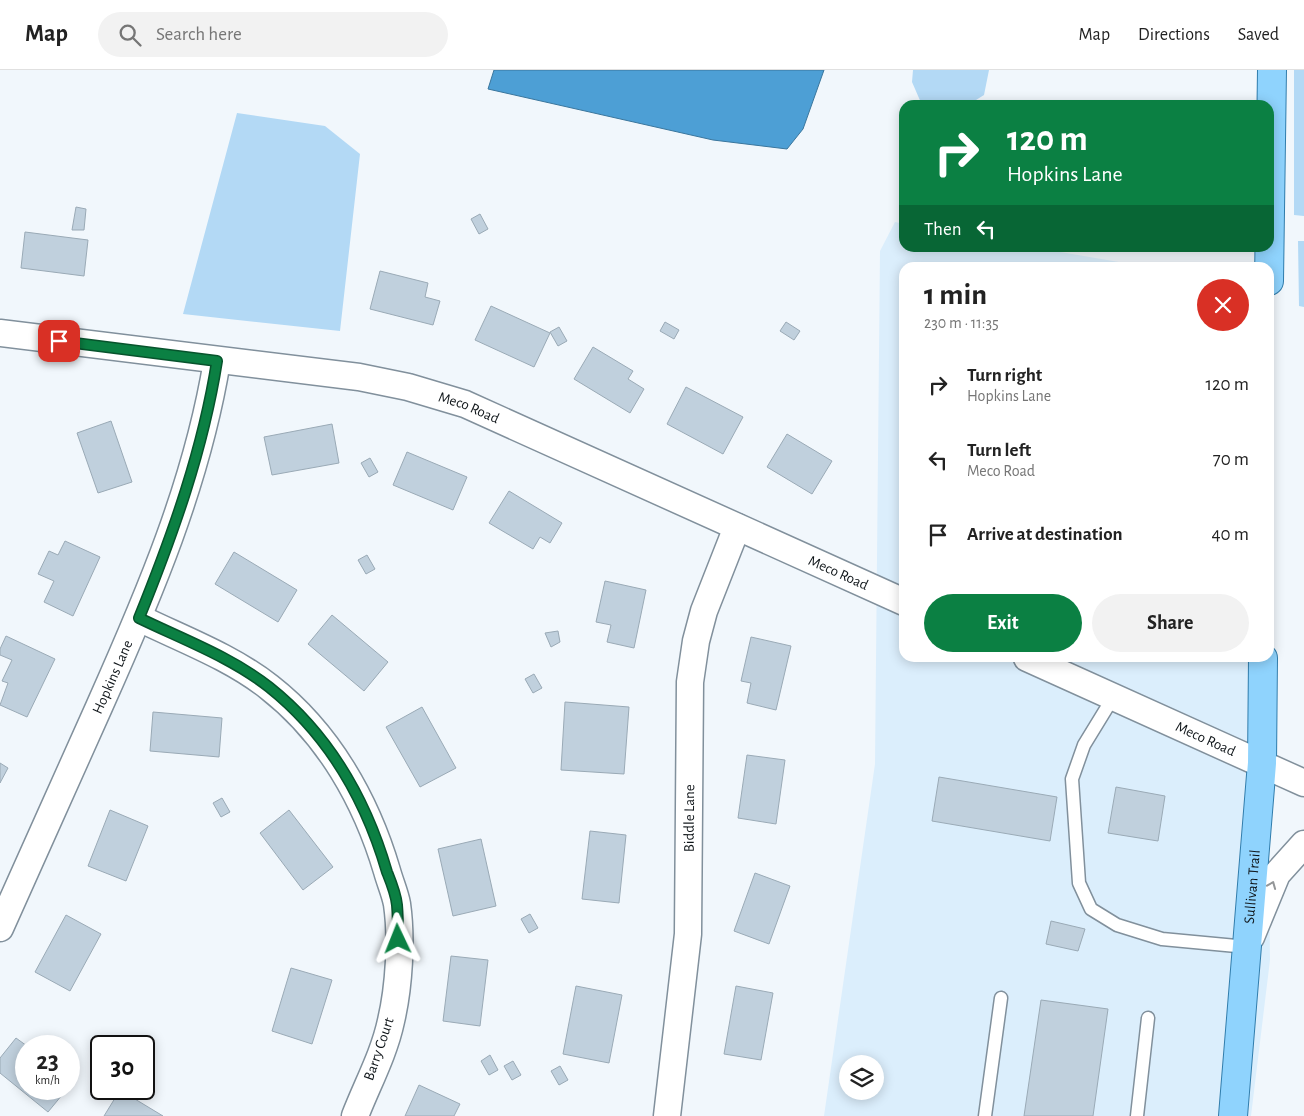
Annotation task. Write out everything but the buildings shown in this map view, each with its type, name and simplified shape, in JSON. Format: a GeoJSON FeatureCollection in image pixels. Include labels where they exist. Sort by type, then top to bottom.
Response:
{"type":"FeatureCollection","features":[{"type":"Feature","properties":{"kind":"main road"},"geometry":{"type":"LineString","coordinates":[[1272,70],[1272,100]]}},
{"type":"Feature","properties":{"kind":"main road","name":"Sullivan Trail"},"geometry":{"type":"LineString","coordinates":[[1234,1116],[1262,763],[1263,662]]}},
{"type":"Feature","properties":{"kind":"street","name":"Meco Road"},"geometry":{"type":"LineString","coordinates":[[0,333],[360,378],[408,387],[465,404],[899,600]]}},
{"type":"Feature","properties":{"kind":"street","name":"Hopkins Lane"},"geometry":{"type":"LineString","coordinates":[[0,928],[139,618],[183,504],[206,416],[217,361]]}},
{"type":"Feature","properties":{"kind":"street","name":"Biddle Lane"},"geometry":{"type":"LineString","coordinates":[[667,1116],[688,934],[690,682],[696,641],[704,611],[736,527]]}},
{"type":"Feature","properties":{"kind":"street","name":"Barry Court"},"geometry":{"type":"LineString","coordinates":[[139,618],[230,662],[268,686],[306,719],[332,753],[361,804],[380,847],[397,904],[399,956],[391,1020],[381,1053],[354,1116]]}},
{"type":"Feature","properties":{"kind":"street","name":"Meco Road"},"geometry":{"type":"LineString","coordinates":[[1036,662],[1304,783]]}},
{"type":"Feature","properties":{"kind":"street"},"geometry":{"type":"LineString","coordinates":[[1247,947],[1277,874],[1304,844]]}},
{"type":"Feature","properties":{"kind":"lane"},"geometry":{"type":"LineString","coordinates":[[1114,696],[1084,745],[1072,779],[1079,883],[1091,910],[1117,925],[1162,939],[1247,947]]}},
{"type":"Feature","properties":{"kind":"lane"},"geometry":{"type":"LineString","coordinates":[[985,1116],[1001,998]]}},
{"type":"Feature","properties":{"kind":"lane"},"geometry":{"type":"LineString","coordinates":[[1137,1116],[1148,1018]]}},
{"type":"Feature","properties":{"kind":"shaded area"},"geometry":{"type":"Polygon","coordinates":[[[913,70],[989,70],[984,95],[976,100],[920,100],[912,82],[913,70]]]}},
{"type":"Feature","properties":{"kind":"shaded area"},"geometry":{"type":"Polygon","coordinates":[[[1294,70],[1304,70],[1304,216],[1294,215],[1294,70]]]}},
{"type":"Feature","properties":{"kind":"shaded area"},"geometry":{"type":"Polygon","coordinates":[[[237,113],[325,126],[360,154],[340,331],[183,314],[237,113]]]}},
{"type":"Feature","properties":{"kind":"shaded area"},"geometry":{"type":"Polygon","coordinates":[[[895,222],[899,223],[899,252],[1060,252],[1119,262],[899,262],[899,662],[1266,662],[1270,960],[1251,1116],[824,1116],[875,764],[880,251],[895,222]]]}},
{"type":"Feature","properties":{"kind":"shaded area"},"geometry":{"type":"Polygon","coordinates":[[[1298,241],[1304,241],[1304,307],[1299,306],[1298,241]]]}},
{"type":"Feature","properties":{"kind":"water"},"geometry":{"type":"Polygon","coordinates":[[[494,70],[824,70],[803,129],[787,149],[713,140],[488,89],[494,70]]]}},
{"type":"Feature","properties":{"kind":"route"},"geometry":{"type":"LineString","coordinates":[[59,341],[217,361],[209,405],[183,504],[139,618],[230,662],[268,686],[306,719],[332,753],[361,804],[380,847],[397,904],[398,939]]}}]}
